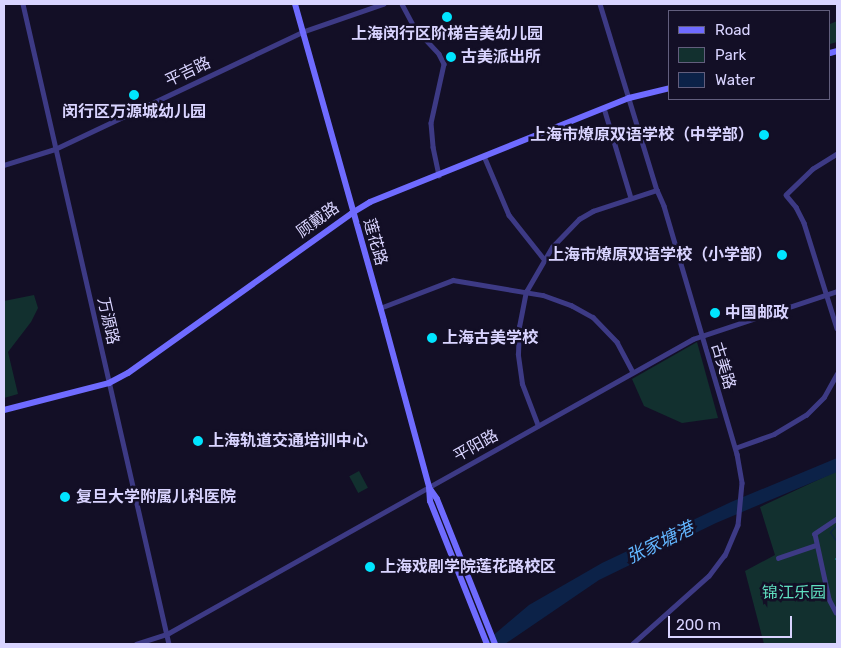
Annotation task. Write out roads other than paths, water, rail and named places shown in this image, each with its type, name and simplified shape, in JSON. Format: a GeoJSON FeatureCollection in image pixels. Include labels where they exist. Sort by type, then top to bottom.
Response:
{"type":"FeatureCollection","features":[{"type":"Feature","properties":{"kind":"main road","name":"莲花路"},"geometry":{"type":"LineString","coordinates":[[295,4],[380,308],[430,500],[486,642]]}},
{"type":"Feature","properties":{"kind":"main road","name":"顾戴路"},"geometry":{"type":"LineString","coordinates":[[4,410],[109,383],[146,362],[352,213],[370,202],[628,98],[668,88]]}},
{"type":"Feature","properties":{"kind":"main road","name":"莲花路"},"geometry":{"type":"LineString","coordinates":[[428,487],[437,499],[495,644]]}},
{"type":"Feature","properties":{"kind":"street","name":"万源路"},"geometry":{"type":"LineString","coordinates":[[22,4],[169,644]]}},
{"type":"Feature","properties":{"kind":"street","name":"平吉路"},"geometry":{"type":"LineString","coordinates":[[4,164],[55,148],[302,32],[383,4]]}},
{"type":"Feature","properties":{"kind":"street"},"geometry":{"type":"LineString","coordinates":[[402,4],[415,28],[439,54],[444,64],[431,123],[433,147],[439,175]]}},
{"type":"Feature","properties":{"kind":"street","name":"古美路"},"geometry":{"type":"LineString","coordinates":[[600,4],[657,190],[664,206],[742,474],[740,517],[731,545],[718,566],[633,644]]}},
{"type":"Feature","properties":{"kind":"street"},"geometry":{"type":"LineString","coordinates":[[604,108],[631,198]]}},
{"type":"Feature","properties":{"kind":"street"},"geometry":{"type":"LineString","coordinates":[[837,154],[813,169],[786,195],[796,207],[804,223],[837,328]]}},
{"type":"Feature","properties":{"kind":"street"},"geometry":{"type":"LineString","coordinates":[[484,156],[509,215],[544,259]]}},
{"type":"Feature","properties":{"kind":"street"},"geometry":{"type":"LineString","coordinates":[[538,426],[522,384],[519,362],[519,327],[526,292],[544,259],[579,219],[593,210],[657,190]]}},
{"type":"Feature","properties":{"kind":"street"},"geometry":{"type":"LineString","coordinates":[[380,308],[453,280],[558,299],[592,317],[617,342],[633,372]]}},
{"type":"Feature","properties":{"kind":"street","name":"平阳路"},"geometry":{"type":"LineString","coordinates":[[136,644],[167,634],[701,335],[837,291]]}},
{"type":"Feature","properties":{"kind":"street"},"geometry":{"type":"LineString","coordinates":[[735,448],[774,434],[806,415],[824,397],[837,374]]}},
{"type":"Feature","properties":{"kind":"street"},"geometry":{"type":"LineString","coordinates":[[837,518],[815,534],[829,598],[836,612],[837,609]]}},
{"type":"Feature","properties":{"kind":"street"},"geometry":{"type":"LineString","coordinates":[[778,558],[816,545]]}},
{"type":"Feature","properties":{"kind":"water","name":"张家塘港"},"geometry":{"type":"Polygon","coordinates":[[[837,458],[837,472],[716,523],[599,580],[505,644],[483,644],[529,605],[602,563],[731,502],[837,458]]]}},
{"type":"Feature","properties":{"kind":"waterway"},"geometry":{"type":"LineString","coordinates":[[837,524],[830,532],[837,542]]}},
{"type":"Feature","properties":{"kind":"place","name":"上海闵行区阶梯吉美幼儿园"},"geometry":{"type":"Point","coordinates":[447,17]}},
{"type":"Feature","properties":{"kind":"place","name":"古美派出所"},"geometry":{"type":"Point","coordinates":[451,57]}},
{"type":"Feature","properties":{"kind":"place","name":"闵行区万源城幼儿园"},"geometry":{"type":"Point","coordinates":[134,95]}},
{"type":"Feature","properties":{"kind":"place","name":"上海市燎原双语学校（中学部）"},"geometry":{"type":"Point","coordinates":[764,135]}},
{"type":"Feature","properties":{"kind":"place","name":"上海市燎原双语学校（小学部）"},"geometry":{"type":"Point","coordinates":[782,255]}},
{"type":"Feature","properties":{"kind":"place","name":"中国邮政"},"geometry":{"type":"Point","coordinates":[715,313]}},
{"type":"Feature","properties":{"kind":"place","name":"上海古美学校"},"geometry":{"type":"Point","coordinates":[432,338]}},
{"type":"Feature","properties":{"kind":"place","name":"上海轨道交通培训中心"},"geometry":{"type":"Point","coordinates":[198,441]}},
{"type":"Feature","properties":{"kind":"place","name":"复旦大学附属儿科医院"},"geometry":{"type":"Point","coordinates":[65,497]}},
{"type":"Feature","properties":{"kind":"place","name":"上海戏剧学院莲花路校区"},"geometry":{"type":"Point","coordinates":[370,567]}},
{"type":"Feature","properties":{"kind":"park label","name":"锦江乐园"},"geometry":{"type":"Point","coordinates":[794,593]}}]}
